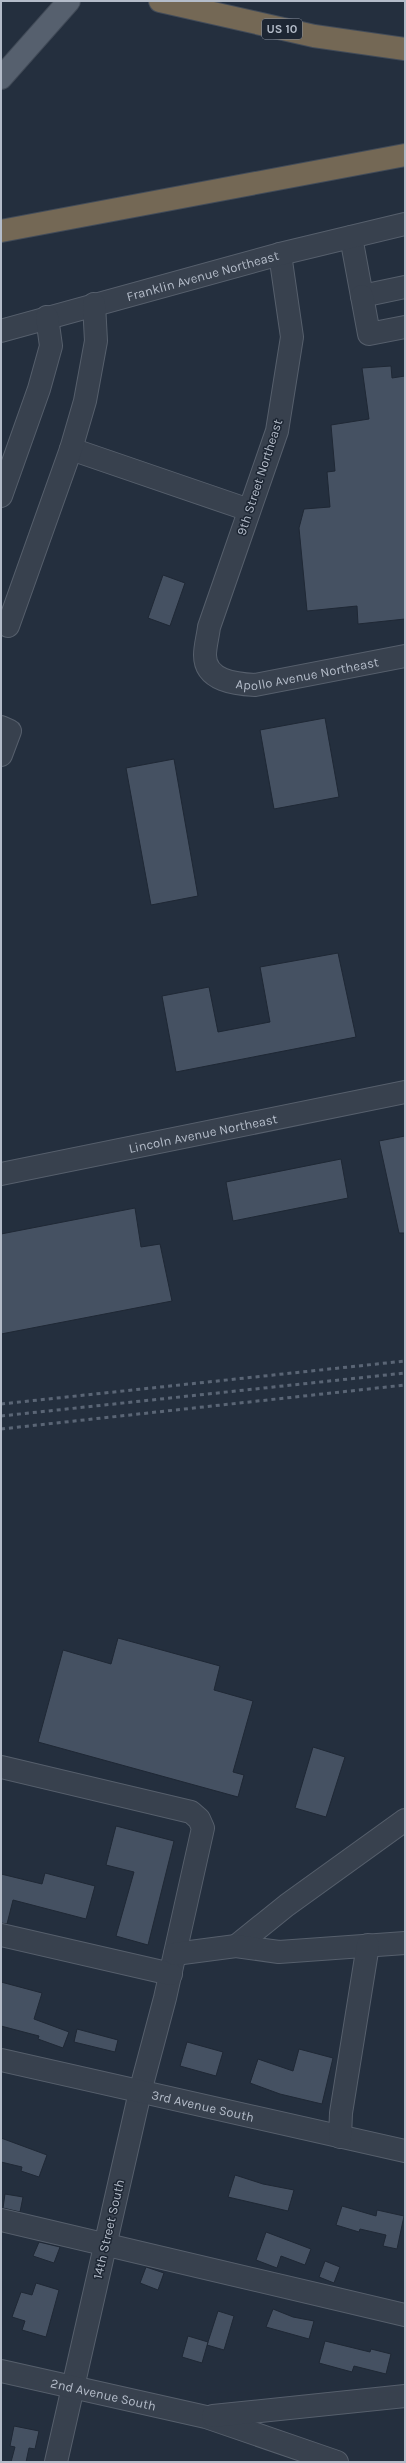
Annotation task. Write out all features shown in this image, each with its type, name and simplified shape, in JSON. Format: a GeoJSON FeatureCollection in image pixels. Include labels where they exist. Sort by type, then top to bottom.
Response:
{"type":"FeatureCollection","features":[{"type":"Feature","properties":{"kind":"highway","name":"US 10"},"geometry":{"type":"LineString","coordinates":[[164,2],[314,36],[405,49]]}},
{"type":"Feature","properties":{"kind":"highway"},"geometry":{"type":"LineString","coordinates":[[1,231],[51,223],[405,155]]}},
{"type":"Feature","properties":{"kind":"highway"},"geometry":{"type":"LineString","coordinates":[[1,221],[51,223]]}},
{"type":"Feature","properties":{"kind":"main road"},"geometry":{"type":"LineString","coordinates":[[1,78],[69,1]]}},
{"type":"Feature","properties":{"kind":"street","name":"Franklin Avenue Northeast"},"geometry":{"type":"LineString","coordinates":[[1,331],[94,304],[280,254],[405,224]]}},
{"type":"Feature","properties":{"kind":"street"},"geometry":{"type":"LineString","coordinates":[[351,237],[369,334],[405,327]]}},
{"type":"Feature","properties":{"kind":"street","name":"9th Street Northeast"},"geometry":{"type":"LineString","coordinates":[[211,672],[205,656],[209,627],[277,431],[292,337],[280,254]]}},
{"type":"Feature","properties":{"kind":"street"},"geometry":{"type":"LineString","coordinates":[[362,296],[405,287]]}},
{"type":"Feature","properties":{"kind":"street"},"geometry":{"type":"LineString","coordinates":[[8,626],[71,449],[85,401],[96,342],[94,304]]}},
{"type":"Feature","properties":{"kind":"street"},"geometry":{"type":"LineString","coordinates":[[1,496],[39,389],[51,346],[47,318]]}},
{"type":"Feature","properties":{"kind":"street"},"geometry":{"type":"LineString","coordinates":[[71,449],[249,510]]}},
{"type":"Feature","properties":{"kind":"street","name":"Apollo Avenue Northeast"},"geometry":{"type":"LineString","coordinates":[[211,672],[230,684],[255,686],[405,656]]}},
{"type":"Feature","properties":{"kind":"street"},"geometry":{"type":"LineString","coordinates":[[1,727],[10,731],[1,755]]}},
{"type":"Feature","properties":{"kind":"street","name":"Lincoln Avenue Northeast"},"geometry":{"type":"LineString","coordinates":[[1,1174],[405,1092]]}},
{"type":"Feature","properties":{"kind":"street","name":"14th Street South"},"geometry":{"type":"LineString","coordinates":[[1,1767],[192,1812],[199,1819],[203,1828],[165,1998],[140,2092],[56,2462]]}},
{"type":"Feature","properties":{"kind":"street"},"geometry":{"type":"LineString","coordinates":[[1,1935],[173,1964],[236,1946],[287,1905],[405,1820]]}},
{"type":"Feature","properties":{"kind":"street"},"geometry":{"type":"LineString","coordinates":[[236,1946],[279,1952],[405,1943]]}},
{"type":"Feature","properties":{"kind":"street"},"geometry":{"type":"LineString","coordinates":[[340,2137],[341,2113],[368,1945]]}},
{"type":"Feature","properties":{"kind":"street","name":"3rd Avenue South"},"geometry":{"type":"LineString","coordinates":[[1,2060],[405,2151]]}},
{"type":"Feature","properties":{"kind":"street"},"geometry":{"type":"LineString","coordinates":[[1,2220],[405,2315]]}},
{"type":"Feature","properties":{"kind":"street","name":"2nd Avenue South"},"geometry":{"type":"LineString","coordinates":[[1,2371],[206,2417],[337,2462]]}},
{"type":"Feature","properties":{"kind":"street","name":"2nd Avenue South"},"geometry":{"type":"LineString","coordinates":[[206,2417],[405,2396]]}},
{"type":"Feature","properties":{"kind":"building"},"geometry":{"type":"Polygon","coordinates":[[[391,366],[392,378],[405,376],[405,619],[358,624],[357,606],[307,611],[299,528],[304,509],[330,507],[327,472],[335,471],[331,425],[369,419],[362,368],[391,366]]]}},
{"type":"Feature","properties":{"kind":"building"},"geometry":{"type":"Polygon","coordinates":[[[163,575],[185,583],[170,626],[148,618],[163,575]]]}},
{"type":"Feature","properties":{"kind":"building"},"geometry":{"type":"Polygon","coordinates":[[[325,718],[339,797],[274,809],[260,730],[325,718]]]}},
{"type":"Feature","properties":{"kind":"building"},"geometry":{"type":"Polygon","coordinates":[[[174,759],[198,896],[151,905],[126,768],[174,759]]]}},
{"type":"Feature","properties":{"kind":"building"},"geometry":{"type":"Polygon","coordinates":[[[338,953],[356,1037],[176,1072],[162,996],[209,987],[218,1032],[270,1022],[260,967],[338,953]]]}},
{"type":"Feature","properties":{"kind":"building"},"geometry":{"type":"Polygon","coordinates":[[[405,1136],[405,1233],[399,1233],[379,1141],[405,1136]]]}},
{"type":"Feature","properties":{"kind":"building"},"geometry":{"type":"Polygon","coordinates":[[[341,1159],[348,1198],[233,1221],[226,1182],[341,1159]]]}},
{"type":"Feature","properties":{"kind":"building"},"geometry":{"type":"Polygon","coordinates":[[[135,1208],[141,1247],[160,1244],[172,1301],[1,1334],[1,1234],[135,1208]]]}},
{"type":"Feature","properties":{"kind":"building"},"geometry":{"type":"Polygon","coordinates":[[[118,1638],[220,1666],[214,1690],[253,1701],[233,1772],[244,1775],[238,1797],[38,1742],[63,1650],[111,1664],[118,1638]]]}},
{"type":"Feature","properties":{"kind":"building"},"geometry":{"type":"Polygon","coordinates":[[[313,1747],[345,1757],[326,1817],[295,1808],[313,1747]]]}},
{"type":"Feature","properties":{"kind":"building"},"geometry":{"type":"Polygon","coordinates":[[[116,1826],[174,1841],[148,1945],[116,1936],[134,1872],[106,1865],[116,1826]]]}},
{"type":"Feature","properties":{"kind":"building"},"geometry":{"type":"Polygon","coordinates":[[[45,1873],[95,1886],[86,1919],[13,1900],[7,1924],[1,1923],[1,1874],[42,1884],[45,1873]]]}},
{"type":"Feature","properties":{"kind":"building"},"geometry":{"type":"Polygon","coordinates":[[[1,1982],[42,1993],[34,2019],[69,2032],[63,2048],[38,2039],[39,2036],[1,2026],[1,1982]]]}},
{"type":"Feature","properties":{"kind":"building"},"geometry":{"type":"Polygon","coordinates":[[[77,2029],[118,2040],[115,2052],[74,2042],[77,2029]]]}},
{"type":"Feature","properties":{"kind":"building"},"geometry":{"type":"Polygon","coordinates":[[[187,2042],[223,2052],[216,2076],[180,2066],[187,2042]]]}},
{"type":"Feature","properties":{"kind":"building"},"geometry":{"type":"Polygon","coordinates":[[[299,2049],[333,2058],[322,2104],[280,2094],[250,2083],[258,2059],[293,2071],[299,2049]]]}},
{"type":"Feature","properties":{"kind":"building"},"geometry":{"type":"Polygon","coordinates":[[[1,2138],[47,2155],[39,2177],[21,2171],[22,2167],[1,2162],[1,2138]]]}},
{"type":"Feature","properties":{"kind":"building"},"geometry":{"type":"Polygon","coordinates":[[[235,2175],[263,2184],[294,2190],[288,2211],[228,2197],[235,2175]]]}},
{"type":"Feature","properties":{"kind":"building"},"geometry":{"type":"Polygon","coordinates":[[[5,2194],[23,2197],[20,2212],[3,2208],[5,2194]]]}},
{"type":"Feature","properties":{"kind":"building"},"geometry":{"type":"Polygon","coordinates":[[[342,2206],[376,2216],[377,2210],[404,2216],[397,2249],[383,2246],[386,2235],[360,2229],[359,2232],[336,2225],[342,2206]]]}},
{"type":"Feature","properties":{"kind":"building"},"geometry":{"type":"Polygon","coordinates":[[[266,2232],[311,2249],[305,2265],[281,2256],[277,2268],[256,2260],[266,2232]]]}},
{"type":"Feature","properties":{"kind":"building"},"geometry":{"type":"Polygon","coordinates":[[[39,2242],[60,2247],[54,2263],[33,2256],[39,2242]]]}},
{"type":"Feature","properties":{"kind":"building"},"geometry":{"type":"Polygon","coordinates":[[[325,2261],[340,2267],[334,2283],[319,2277],[325,2261]]]}},
{"type":"Feature","properties":{"kind":"building"},"geometry":{"type":"Polygon","coordinates":[[[146,2267],[164,2273],[158,2290],[140,2283],[146,2267]]]}},
{"type":"Feature","properties":{"kind":"building"},"geometry":{"type":"Polygon","coordinates":[[[36,2283],[59,2290],[46,2337],[22,2330],[25,2321],[12,2317],[21,2292],[32,2295],[36,2283]]]}},
{"type":"Feature","properties":{"kind":"building"},"geometry":{"type":"Polygon","coordinates":[[[273,2309],[293,2317],[314,2321],[309,2339],[266,2327],[273,2309]]]}},
{"type":"Feature","properties":{"kind":"building"},"geometry":{"type":"Polygon","coordinates":[[[218,2311],[234,2316],[224,2350],[207,2345],[218,2311]]]}},
{"type":"Feature","properties":{"kind":"building"},"geometry":{"type":"Polygon","coordinates":[[[188,2336],[208,2342],[202,2363],[182,2357],[188,2336]]]}},
{"type":"Feature","properties":{"kind":"building"},"geometry":{"type":"Polygon","coordinates":[[[325,2341],[370,2352],[371,2349],[391,2354],[386,2374],[354,2366],[352,2372],[319,2363],[325,2341]]]}},
{"type":"Feature","properties":{"kind":"building"},"geometry":{"type":"Polygon","coordinates":[[[14,2426],[39,2431],[35,2449],[29,2448],[26,2462],[11,2462],[15,2447],[10,2446],[14,2426]]]}},
{"type":"Feature","properties":{"kind":"railway"},"geometry":{"type":"LineString","coordinates":[[1,1404],[405,1361]]}},
{"type":"Feature","properties":{"kind":"railway"},"geometry":{"type":"LineString","coordinates":[[1,1416],[405,1373]]}},
{"type":"Feature","properties":{"kind":"railway"},"geometry":{"type":"LineString","coordinates":[[1,1429],[405,1385]]}}]}
